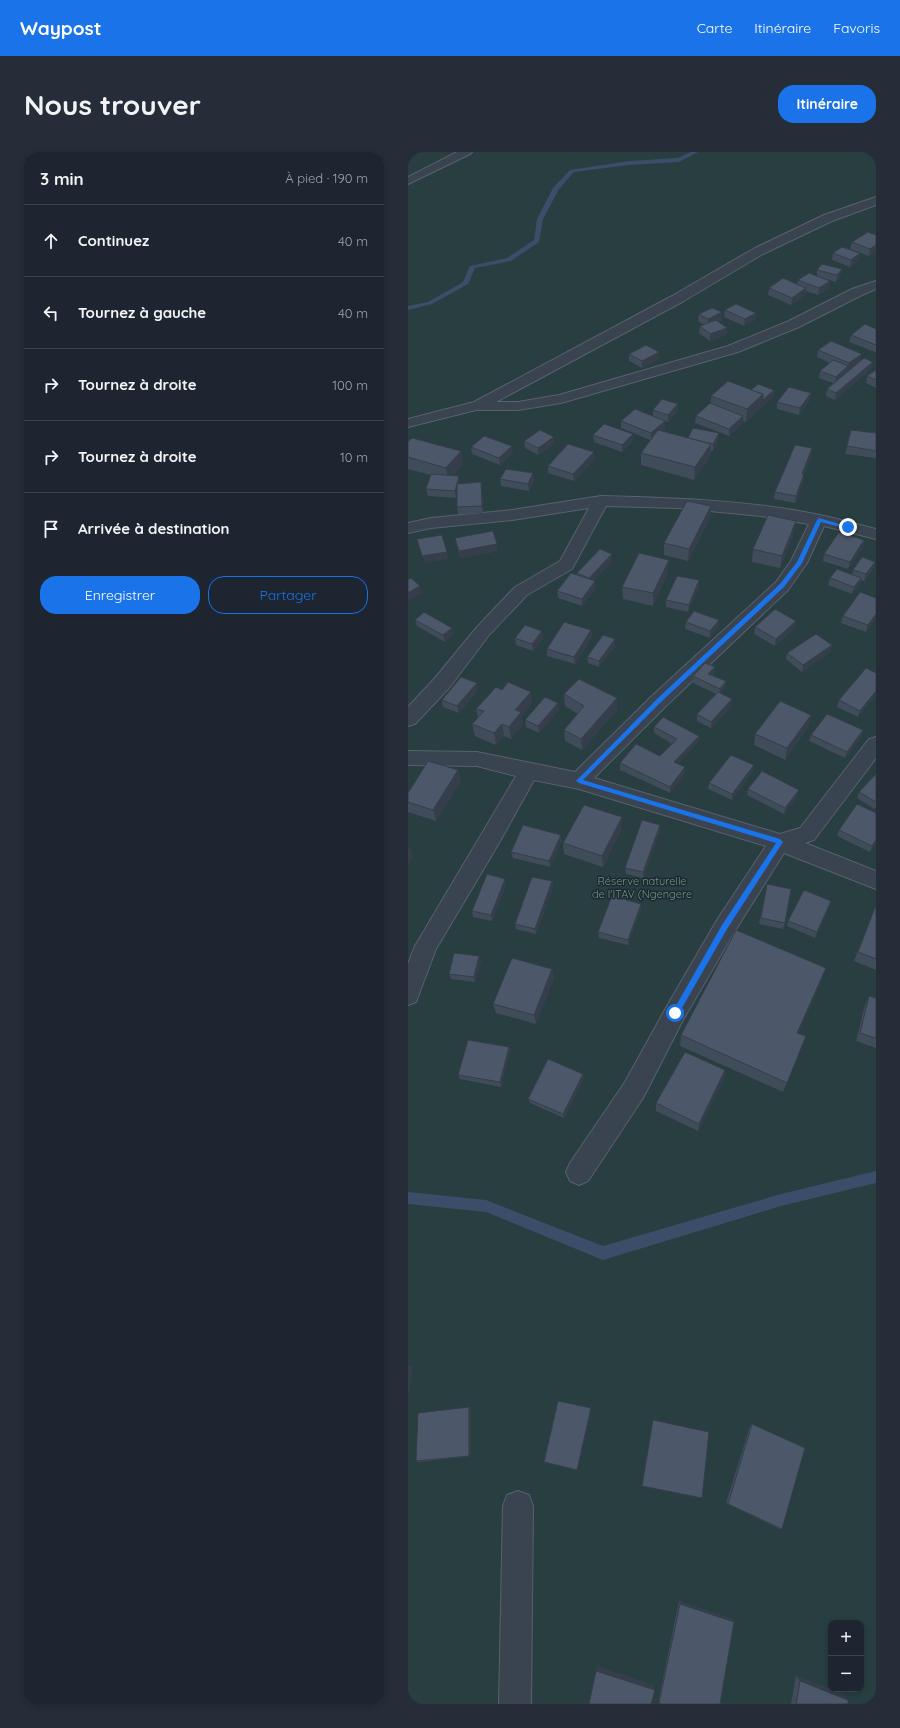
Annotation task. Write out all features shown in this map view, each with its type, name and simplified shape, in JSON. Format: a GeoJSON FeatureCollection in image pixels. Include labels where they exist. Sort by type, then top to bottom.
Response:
{"type":"FeatureCollection","features":[{"type":"Feature","properties":{"kind":"street"},"geometry":{"type":"LineString","coordinates":[[408,181],[466,152]]}},
{"type":"Feature","properties":{"kind":"street"},"geometry":{"type":"LineString","coordinates":[[408,423],[476,406],[677,299],[759,251],[828,218],[876,201]]}},
{"type":"Feature","properties":{"kind":"street"},"geometry":{"type":"LineString","coordinates":[[476,406],[518,406],[561,399],[733,349],[794,324],[857,292],[876,285]]}},
{"type":"Feature","properties":{"kind":"street"},"geometry":{"type":"LineString","coordinates":[[408,719],[442,683],[483,631],[521,592],[566,565],[602,501]]}},
{"type":"Feature","properties":{"kind":"street"},"geometry":{"type":"LineString","coordinates":[[408,528],[431,523],[512,515],[602,501],[680,503],[761,511],[819,520],[876,534]]}},
{"type":"Feature","properties":{"kind":"street"},"geometry":{"type":"LineString","coordinates":[[579,781],[666,694],[782,586],[800,563],[819,520]]}},
{"type":"Feature","properties":{"kind":"street"},"geometry":{"type":"LineString","coordinates":[[579,1172],[634,1090],[675,1013],[725,927],[780,842],[806,834],[876,744]]}},
{"type":"Feature","properties":{"kind":"street"},"geometry":{"type":"LineString","coordinates":[[408,758],[477,759],[579,781],[780,842],[876,880]]}},
{"type":"Feature","properties":{"kind":"street"},"geometry":{"type":"LineString","coordinates":[[408,995],[426,946],[492,837],[529,771]]}},
{"type":"Feature","properties":{"kind":"street"},"geometry":{"type":"LineString","coordinates":[[515,1704],[518,1506]]}},
{"type":"Feature","properties":{"kind":"green space","name":"Réserve naturelle de l'ITAV (Ngengere"},"geometry":{"type":"Polygon","coordinates":[[[408,152],[876,152],[876,1704],[408,1704],[408,152]]]}},
{"type":"Feature","properties":{"kind":"building"},"geometry":{"type":"Polygon","coordinates":[[[868,232],[876,235],[876,245],[870,249],[852,242],[868,232]]]}},
{"type":"Feature","properties":{"kind":"building"},"geometry":{"type":"Polygon","coordinates":[[[842,247],[860,253],[851,260],[833,253],[842,247]]]}},
{"type":"Feature","properties":{"kind":"building"},"geometry":{"type":"Polygon","coordinates":[[[822,264],[842,269],[837,275],[817,270],[822,264]]]}},
{"type":"Feature","properties":{"kind":"building"},"geometry":{"type":"Polygon","coordinates":[[[809,273],[830,281],[819,288],[798,280],[809,273]]]}},
{"type":"Feature","properties":{"kind":"building"},"geometry":{"type":"Polygon","coordinates":[[[783,278],[806,288],[792,298],[769,288],[783,278]]]}},
{"type":"Feature","properties":{"kind":"building"},"geometry":{"type":"Polygon","coordinates":[[[736,304],[756,313],[745,319],[725,310],[736,304]]]}},
{"type":"Feature","properties":{"kind":"building"},"geometry":{"type":"Polygon","coordinates":[[[712,308],[722,312],[708,319],[699,314],[712,308]]]}},
{"type":"Feature","properties":{"kind":"building"},"geometry":{"type":"Polygon","coordinates":[[[716,320],[727,328],[710,334],[700,326],[716,320]]]}},
{"type":"Feature","properties":{"kind":"building"},"geometry":{"type":"Polygon","coordinates":[[[865,324],[876,329],[876,345],[851,335],[865,324]]]}},
{"type":"Feature","properties":{"kind":"building"},"geometry":{"type":"Polygon","coordinates":[[[831,341],[862,354],[849,363],[818,350],[831,341]]]}},
{"type":"Feature","properties":{"kind":"building"},"geometry":{"type":"Polygon","coordinates":[[[646,345],[659,352],[642,361],[629,354],[646,345]]]}},
{"type":"Feature","properties":{"kind":"building"},"geometry":{"type":"Polygon","coordinates":[[[864,358],[873,362],[836,393],[827,389],[864,358]]]}},
{"type":"Feature","properties":{"kind":"building"},"geometry":{"type":"Polygon","coordinates":[[[833,360],[848,366],[836,377],[820,371],[833,360]]]}},
{"type":"Feature","properties":{"kind":"building"},"geometry":{"type":"Polygon","coordinates":[[[876,370],[876,380],[867,376],[876,370]]]}},
{"type":"Feature","properties":{"kind":"building"},"geometry":{"type":"Polygon","coordinates":[[[728,381],[763,394],[747,409],[711,396],[728,381]]]}},
{"type":"Feature","properties":{"kind":"building"},"geometry":{"type":"Polygon","coordinates":[[[758,384],[774,390],[763,400],[763,394],[751,390],[758,384]]]}},
{"type":"Feature","properties":{"kind":"building"},"geometry":{"type":"Polygon","coordinates":[[[789,387],[811,393],[800,408],[777,402],[789,387]]]}},
{"type":"Feature","properties":{"kind":"building"},"geometry":{"type":"Polygon","coordinates":[[[662,399],[678,404],[668,415],[653,410],[662,399]]]}},
{"type":"Feature","properties":{"kind":"building"},"geometry":{"type":"Polygon","coordinates":[[[710,403],[743,416],[729,429],[696,416],[710,403]]]}},
{"type":"Feature","properties":{"kind":"building"},"geometry":{"type":"Polygon","coordinates":[[[635,409],[665,421],[651,433],[621,421],[635,409]]]}},
{"type":"Feature","properties":{"kind":"building"},"geometry":{"type":"Polygon","coordinates":[[[604,424],[633,434],[622,445],[593,435],[604,424]]]}},
{"type":"Feature","properties":{"kind":"building"},"geometry":{"type":"Polygon","coordinates":[[[693,428],[719,433],[713,444],[688,438],[693,428]]]}},
{"type":"Feature","properties":{"kind":"building"},"geometry":{"type":"Polygon","coordinates":[[[540,430],[554,437],[538,448],[524,441],[540,430]]]}},
{"type":"Feature","properties":{"kind":"building"},"geometry":{"type":"Polygon","coordinates":[[[658,430],[711,444],[695,467],[641,453],[658,430]]]}},
{"type":"Feature","properties":{"kind":"building"},"geometry":{"type":"Polygon","coordinates":[[[851,430],[876,433],[876,451],[847,446],[851,430]]]}},
{"type":"Feature","properties":{"kind":"building"},"geometry":{"type":"Polygon","coordinates":[[[484,436],[512,446],[499,458],[471,447],[484,436]]]}},
{"type":"Feature","properties":{"kind":"building"},"geometry":{"type":"Polygon","coordinates":[[[412,438],[461,451],[446,468],[408,457],[408,442],[412,438]]]}},
{"type":"Feature","properties":{"kind":"building"},"geometry":{"type":"Polygon","coordinates":[[[568,444],[594,452],[573,474],[548,466],[568,444]]]}},
{"type":"Feature","properties":{"kind":"building"},"geometry":{"type":"Polygon","coordinates":[[[795,445],[812,448],[802,474],[804,474],[796,496],[775,492],[795,445]]]}},
{"type":"Feature","properties":{"kind":"building"},"geometry":{"type":"Polygon","coordinates":[[[506,469],[533,473],[528,484],[500,479],[506,469]]]}},
{"type":"Feature","properties":{"kind":"building"},"geometry":{"type":"Polygon","coordinates":[[[431,474],[459,476],[455,491],[426,489],[431,474]]]}},
{"type":"Feature","properties":{"kind":"building"},"geometry":{"type":"Polygon","coordinates":[[[481,482],[482,506],[457,507],[457,484],[481,482]]]}},
{"type":"Feature","properties":{"kind":"building"},"geometry":{"type":"Polygon","coordinates":[[[687,501],[711,506],[689,549],[664,543],[687,501]]]}},
{"type":"Feature","properties":{"kind":"building"},"geometry":{"type":"Polygon","coordinates":[[[768,515],[796,521],[782,556],[753,549],[768,515]]]}},
{"type":"Feature","properties":{"kind":"building"},"geometry":{"type":"Polygon","coordinates":[[[493,531],[497,544],[459,551],[455,538],[493,531]]]}},
{"type":"Feature","properties":{"kind":"building"},"geometry":{"type":"Polygon","coordinates":[[[839,532],[864,540],[850,562],[824,554],[839,532]]]}},
{"type":"Feature","properties":{"kind":"building"},"geometry":{"type":"Polygon","coordinates":[[[442,535],[447,552],[422,556],[417,539],[442,535]]]}},
{"type":"Feature","properties":{"kind":"building"},"geometry":{"type":"Polygon","coordinates":[[[600,549],[612,554],[589,578],[577,573],[600,549]]]}},
{"type":"Feature","properties":{"kind":"building"},"geometry":{"type":"Polygon","coordinates":[[[639,553],[669,560],[653,593],[622,587],[639,553]]]}},
{"type":"Feature","properties":{"kind":"building"},"geometry":{"type":"Polygon","coordinates":[[[862,557],[875,562],[866,574],[853,570],[862,557]]]}},
{"type":"Feature","properties":{"kind":"building"},"geometry":{"type":"Polygon","coordinates":[[[837,569],[861,578],[854,587],[830,578],[837,569]]]}},
{"type":"Feature","properties":{"kind":"building"},"geometry":{"type":"Polygon","coordinates":[[[571,573],[595,581],[582,599],[557,591],[571,573]]]}},
{"type":"Feature","properties":{"kind":"building"},"geometry":{"type":"Polygon","coordinates":[[[677,576],[699,580],[689,605],[666,600],[677,576]]]}},
{"type":"Feature","properties":{"kind":"building"},"geometry":{"type":"Polygon","coordinates":[[[411,578],[420,586],[408,593],[408,580],[411,578]]]}},
{"type":"Feature","properties":{"kind":"building"},"geometry":{"type":"Polygon","coordinates":[[[860,592],[876,598],[876,614],[868,625],[843,616],[860,592]]]}},
{"type":"Feature","properties":{"kind":"building"},"geometry":{"type":"Polygon","coordinates":[[[775,609],[796,621],[776,639],[755,627],[775,609]]]}},
{"type":"Feature","properties":{"kind":"building"},"geometry":{"type":"Polygon","coordinates":[[[694,611],[719,620],[710,631],[686,622],[694,611]]]}},
{"type":"Feature","properties":{"kind":"building"},"geometry":{"type":"Polygon","coordinates":[[[424,612],[452,628],[443,635],[415,620],[424,612]]]}},
{"type":"Feature","properties":{"kind":"building"},"geometry":{"type":"Polygon","coordinates":[[[564,622],[591,630],[574,657],[547,649],[564,622]]]}},
{"type":"Feature","properties":{"kind":"building"},"geometry":{"type":"Polygon","coordinates":[[[525,625],[542,631],[532,644],[515,638],[525,625]]]}},
{"type":"Feature","properties":{"kind":"building"},"geometry":{"type":"Polygon","coordinates":[[[816,634],[832,645],[803,665],[787,653],[816,634]]]}},
{"type":"Feature","properties":{"kind":"building"},"geometry":{"type":"Polygon","coordinates":[[[603,635],[615,639],[599,661],[587,657],[603,635]]]}},
{"type":"Feature","properties":{"kind":"building"},"geometry":{"type":"Polygon","coordinates":[[[705,663],[715,667],[708,674],[726,681],[720,689],[693,676],[705,663]]]}},
{"type":"Feature","properties":{"kind":"building"},"geometry":{"type":"Polygon","coordinates":[[[866,668],[876,673],[876,691],[860,711],[839,700],[866,668]]]}},
{"type":"Feature","properties":{"kind":"building"},"geometry":{"type":"Polygon","coordinates":[[[461,677],[477,683],[457,706],[442,700],[461,677]]]}},
{"type":"Feature","properties":{"kind":"building"},"geometry":{"type":"Polygon","coordinates":[[[579,679],[617,698],[581,739],[564,730],[584,706],[564,694],[579,679]]]}},
{"type":"Feature","properties":{"kind":"building"},"geometry":{"type":"Polygon","coordinates":[[[508,682],[531,692],[515,710],[521,712],[509,727],[502,724],[494,733],[472,724],[484,711],[476,709],[496,687],[502,690],[508,682]]]}},
{"type":"Feature","properties":{"kind":"building"},"geometry":{"type":"Polygon","coordinates":[[[718,692],[732,699],[711,722],[697,714],[718,692]]]}},
{"type":"Feature","properties":{"kind":"building"},"geometry":{"type":"Polygon","coordinates":[[[545,697],[558,703],[538,726],[525,720],[545,697]]]}},
{"type":"Feature","properties":{"kind":"building"},"geometry":{"type":"Polygon","coordinates":[[[780,701],[811,715],[787,748],[755,734],[780,701]]]}},
{"type":"Feature","properties":{"kind":"building"},"geometry":{"type":"Polygon","coordinates":[[[827,714],[863,730],[847,752],[811,735],[827,714]]]}},
{"type":"Feature","properties":{"kind":"building"},"geometry":{"type":"Polygon","coordinates":[[[663,717],[699,736],[674,762],[685,767],[670,787],[620,763],[636,744],[660,756],[677,739],[654,727],[663,717]]]}},
{"type":"Feature","properties":{"kind":"building"},"geometry":{"type":"Polygon","coordinates":[[[731,755],[754,765],[732,794],[709,783],[731,755]]]}},
{"type":"Feature","properties":{"kind":"building"},"geometry":{"type":"Polygon","coordinates":[[[428,761],[458,770],[433,810],[408,802],[408,793],[428,761]]]}},
{"type":"Feature","properties":{"kind":"building"},"geometry":{"type":"Polygon","coordinates":[[[762,771],[799,790],[785,808],[748,789],[762,771]]]}},
{"type":"Feature","properties":{"kind":"building"},"geometry":{"type":"Polygon","coordinates":[[[876,774],[876,802],[859,792],[876,774]]]}},
{"type":"Feature","properties":{"kind":"building"},"geometry":{"type":"Polygon","coordinates":[[[857,804],[876,813],[876,840],[872,846],[839,830],[857,804]]]}},
{"type":"Feature","properties":{"kind":"building"},"geometry":{"type":"Polygon","coordinates":[[[584,805],[622,817],[602,856],[563,843],[584,805]]]}},
{"type":"Feature","properties":{"kind":"building"},"geometry":{"type":"Polygon","coordinates":[[[642,820],[660,825],[643,872],[625,868],[642,820]]]}},
{"type":"Feature","properties":{"kind":"building"},"geometry":{"type":"Polygon","coordinates":[[[523,825],[561,835],[549,861],[511,852],[523,825]]]}},
{"type":"Feature","properties":{"kind":"building"},"geometry":{"type":"Polygon","coordinates":[[[487,874],[505,879],[491,915],[472,911],[487,874]]]}},
{"type":"Feature","properties":{"kind":"building"},"geometry":{"type":"Polygon","coordinates":[[[532,877],[552,881],[535,929],[515,924],[532,877]]]}},
{"type":"Feature","properties":{"kind":"building"},"geometry":{"type":"Polygon","coordinates":[[[767,884],[791,889],[785,923],[761,918],[767,884]]]}},
{"type":"Feature","properties":{"kind":"building"},"geometry":{"type":"Polygon","coordinates":[[[804,890],[831,901],[817,932],[788,921],[804,890]]]}},
{"type":"Feature","properties":{"kind":"building"},"geometry":{"type":"Polygon","coordinates":[[[612,896],[641,904],[628,940],[598,932],[612,896]]]}},
{"type":"Feature","properties":{"kind":"building"},"geometry":{"type":"Polygon","coordinates":[[[876,905],[876,959],[858,952],[876,905]]]}},
{"type":"Feature","properties":{"kind":"building"},"geometry":{"type":"Polygon","coordinates":[[[736,930],[826,968],[797,1033],[806,1036],[787,1083],[681,1035],[736,930]]]}},
{"type":"Feature","properties":{"kind":"building"},"geometry":{"type":"Polygon","coordinates":[[[454,953],[479,956],[474,977],[449,974],[454,953]]]}},
{"type":"Feature","properties":{"kind":"building"},"geometry":{"type":"Polygon","coordinates":[[[512,958],[552,969],[534,1015],[493,1004],[512,958]]]}},
{"type":"Feature","properties":{"kind":"building"},"geometry":{"type":"Polygon","coordinates":[[[869,996],[876,998],[876,1038],[860,1033],[869,996]]]}},
{"type":"Feature","properties":{"kind":"building"},"geometry":{"type":"Polygon","coordinates":[[[468,1040],[509,1047],[500,1082],[458,1075],[468,1040]]]}},
{"type":"Feature","properties":{"kind":"building"},"geometry":{"type":"Polygon","coordinates":[[[685,1052],[725,1070],[699,1124],[656,1103],[685,1052]]]}},
{"type":"Feature","properties":{"kind":"building"},"geometry":{"type":"Polygon","coordinates":[[[548,1059],[583,1074],[563,1114],[528,1099],[548,1059]]]}},
{"type":"Feature","properties":{"kind":"building"},"geometry":{"type":"Polygon","coordinates":[[[558,1401],[591,1408],[577,1470],[544,1462],[558,1401]]]}},
{"type":"Feature","properties":{"kind":"building"},"geometry":{"type":"Polygon","coordinates":[[[469,1407],[469,1456],[416,1461],[418,1413],[469,1407]]]}},
{"type":"Feature","properties":{"kind":"building"},"geometry":{"type":"Polygon","coordinates":[[[653,1420],[709,1432],[702,1498],[642,1486],[653,1420]]]}},
{"type":"Feature","properties":{"kind":"building"},"geometry":{"type":"Polygon","coordinates":[[[752,1424],[805,1448],[782,1529],[728,1504],[752,1424]]]}},
{"type":"Feature","properties":{"kind":"building"},"geometry":{"type":"Polygon","coordinates":[[[680,1604],[734,1622],[720,1704],[659,1703],[680,1604]]]}},
{"type":"Feature","properties":{"kind":"building"},"geometry":{"type":"Polygon","coordinates":[[[596,1671],[655,1690],[651,1704],[589,1704],[596,1671]]]}},
{"type":"Feature","properties":{"kind":"building"},"geometry":{"type":"Polygon","coordinates":[[[800,1681],[848,1700],[848,1704],[796,1704],[800,1681]]]}},
{"type":"Feature","properties":{"kind":"waterway"},"geometry":{"type":"LineString","coordinates":[[408,308],[430,303],[466,283],[472,267],[509,260],[537,241],[540,219],[556,188],[572,171],[629,163],[679,160],[695,152]]}},
{"type":"Feature","properties":{"kind":"waterway"},"geometry":{"type":"LineString","coordinates":[[408,1198],[486,1206],[603,1253],[781,1200],[876,1177]]}},
{"type":"Feature","properties":{"kind":"route"},"geometry":{"type":"LineString","coordinates":[[675,1013],[725,927],[780,842],[579,781],[660,700],[782,586],[800,563],[819,520],[848,527]]}}]}
